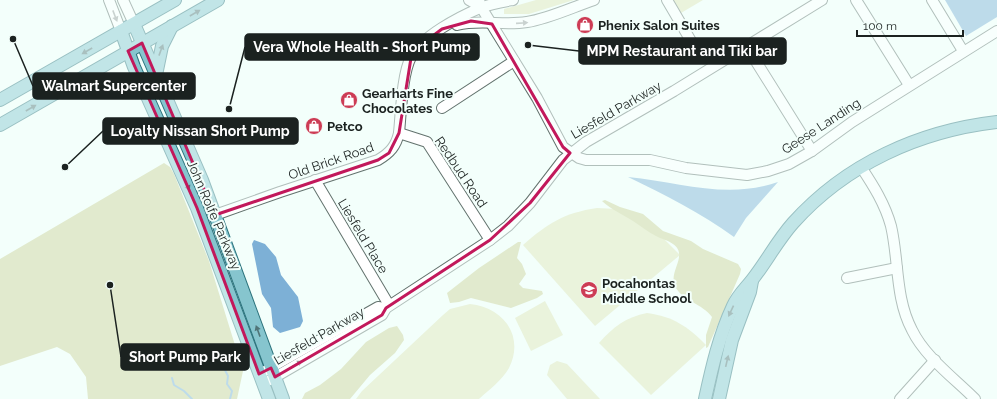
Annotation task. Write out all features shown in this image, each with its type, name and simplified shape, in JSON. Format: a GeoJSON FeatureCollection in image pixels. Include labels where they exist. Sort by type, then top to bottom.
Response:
{"type":"FeatureCollection","features":[{"type":"Feature","properties":{"kind":"main road"},"geometry":{"type":"LineString","coordinates":[[0,100],[175,0]]}},
{"type":"Feature","properties":{"kind":"main road"},"geometry":{"type":"LineString","coordinates":[[0,125],[218,0]]}},
{"type":"Feature","properties":{"kind":"main road","name":"John Rolfe Parkway"},"geometry":{"type":"LineString","coordinates":[[134,24],[202,180],[283,399]]}},
{"type":"Feature","properties":{"kind":"main road"},"geometry":{"type":"LineString","coordinates":[[156,75],[162,46],[172,26]]}},
{"type":"Feature","properties":{"kind":"main road","name":"John Rolfe Parkway"},"geometry":{"type":"LineString","coordinates":[[121,31],[128,51],[197,208],[269,399]]}},
{"type":"Feature","properties":{"kind":"main road"},"geometry":{"type":"LineString","coordinates":[[705,399],[714,357],[727,320],[740,292],[752,280],[769,253],[793,223],[818,198],[861,167],[898,147],[926,136],[961,127],[997,122]]}},
{"type":"Feature","properties":{"kind":"main road"},"geometry":{"type":"LineString","coordinates":[[719,399],[732,340],[750,292],[752,280]]}},
{"type":"Feature","properties":{"kind":"street","name":"John Rolfe Parkway"},"geometry":{"type":"LineString","coordinates":[[109,0],[121,31]]}},
{"type":"Feature","properties":{"kind":"street","name":"John Rolfe Parkway"},"geometry":{"type":"LineString","coordinates":[[123,0],[134,24]]}},
{"type":"Feature","properties":{"kind":"street"},"geometry":{"type":"LineString","coordinates":[[469,0],[480,4],[537,98],[563,147],[570,153]]}},
{"type":"Feature","properties":{"kind":"street","name":"Old Brick Road"},"geometry":{"type":"LineString","coordinates":[[215,215],[378,160],[389,153],[397,143],[400,133],[407,68],[418,47],[480,4],[513,0]]}},
{"type":"Feature","properties":{"kind":"street","name":"Old Brick Road"},"geometry":{"type":"LineString","coordinates":[[442,29],[471,21],[492,24],[528,22],[594,0]]}},
{"type":"Feature","properties":{"kind":"street"},"geometry":{"type":"LineString","coordinates":[[667,0],[691,41]]}},
{"type":"Feature","properties":{"kind":"street","name":"Liesfeld Parkway"},"geometry":{"type":"LineString","coordinates":[[261,379],[382,315],[387,306],[490,240],[508,226],[530,203],[570,153],[586,142],[747,47],[822,0]]}},
{"type":"Feature","properties":{"kind":"street"},"geometry":{"type":"LineString","coordinates":[[856,0],[909,86]]}},
{"type":"Feature","properties":{"kind":"street"},"geometry":{"type":"LineString","coordinates":[[932,0],[963,52]]}},
{"type":"Feature","properties":{"kind":"street","name":"Geese Landing"},"geometry":{"type":"LineString","coordinates":[[570,153],[586,160],[650,160],[686,168],[747,175],[768,171],[789,164],[812,151],[836,132],[997,31]]}},
{"type":"Feature","properties":{"kind":"street"},"geometry":{"type":"LineString","coordinates":[[747,47],[812,151]]}},
{"type":"Feature","properties":{"kind":"street"},"geometry":{"type":"LineString","coordinates":[[442,108],[514,61]]}},
{"type":"Feature","properties":{"kind":"street","name":"Redbud Road"},"geometry":{"type":"LineString","coordinates":[[400,133],[427,142],[490,240]]}},
{"type":"Feature","properties":{"kind":"street"},"geometry":{"type":"LineString","coordinates":[[861,167],[883,204],[891,226],[903,308],[911,330],[919,342],[935,360],[975,399]]}},
{"type":"Feature","properties":{"kind":"street","name":"Liesfeld Place"},"geometry":{"type":"LineString","coordinates":[[315,180],[387,306]]}},
{"type":"Feature","properties":{"kind":"street"},"geometry":{"type":"LineString","coordinates":[[846,278],[897,268]]}},
{"type":"Feature","properties":{"kind":"street"},"geometry":{"type":"LineString","coordinates":[[900,399],[935,360]]}},
{"type":"Feature","properties":{"kind":"highlighted area"},"geometry":{"type":"Polygon","coordinates":[[[471,21],[492,24],[563,147],[570,153],[530,203],[490,240],[386,308],[382,315],[275,377],[271,368],[259,374],[197,208],[128,51],[142,43],[215,215],[378,160],[389,153],[399,133],[411,58],[418,47],[442,29],[471,21]]]}},
{"type":"Feature","properties":{"kind":"green space"},"geometry":{"type":"Polygon","coordinates":[[[536,0],[574,0],[529,14],[504,14],[504,9],[536,0]]]}},
{"type":"Feature","properties":{"kind":"green space"},"geometry":{"type":"Polygon","coordinates":[[[673,0],[703,0],[681,13],[673,0]]]}},
{"type":"Feature","properties":{"kind":"green space"},"geometry":{"type":"Polygon","coordinates":[[[164,163],[170,167],[174,174],[209,261],[243,371],[237,399],[88,399],[86,377],[70,354],[57,347],[0,366],[0,259],[164,163]]]}},
{"type":"Feature","properties":{"kind":"green space"},"geometry":{"type":"Polygon","coordinates":[[[605,200],[620,207],[643,214],[663,231],[691,241],[703,249],[738,264],[741,269],[740,274],[708,347],[706,348],[706,335],[712,317],[682,295],[675,286],[674,275],[679,258],[677,248],[673,244],[653,234],[602,201],[605,200]]]}},
{"type":"Feature","properties":{"kind":"green space"},"geometry":{"type":"Polygon","coordinates":[[[597,208],[617,209],[655,230],[680,255],[595,326],[523,245],[540,231],[557,220],[585,210],[597,208]]]}},
{"type":"Feature","properties":{"kind":"green space"},"geometry":{"type":"Polygon","coordinates":[[[518,242],[521,242],[517,258],[522,264],[526,274],[519,284],[523,288],[542,291],[543,294],[537,298],[511,308],[471,298],[450,303],[447,293],[479,268],[518,242]]]}},
{"type":"Feature","properties":{"kind":"green space"},"geometry":{"type":"Polygon","coordinates":[[[545,301],[563,335],[531,351],[515,318],[545,301]]]}},
{"type":"Feature","properties":{"kind":"green space"},"geometry":{"type":"Polygon","coordinates":[[[470,304],[482,306],[501,317],[508,325],[512,334],[514,345],[513,356],[509,368],[499,381],[479,399],[356,399],[362,391],[450,309],[470,304]]]}},
{"type":"Feature","properties":{"kind":"green space"},"geometry":{"type":"Polygon","coordinates":[[[647,313],[665,317],[680,323],[706,345],[651,395],[599,343],[609,332],[626,320],[647,313]]]}},
{"type":"Feature","properties":{"kind":"green space"},"geometry":{"type":"Polygon","coordinates":[[[397,326],[403,335],[404,340],[395,353],[370,375],[350,399],[302,399],[305,393],[320,385],[341,369],[366,342],[389,328],[397,326]]]}},
{"type":"Feature","properties":{"kind":"green space"},"geometry":{"type":"Polygon","coordinates":[[[557,361],[567,364],[600,399],[567,399],[547,375],[550,365],[557,361]]]}},
{"type":"Feature","properties":{"kind":"water"},"geometry":{"type":"Polygon","coordinates":[[[945,0],[997,0],[997,17],[966,36],[945,0]]]}},
{"type":"Feature","properties":{"kind":"water"},"geometry":{"type":"Polygon","coordinates":[[[628,177],[722,190],[740,190],[778,182],[746,218],[734,237],[696,212],[628,177]]]}},
{"type":"Feature","properties":{"kind":"water"},"geometry":{"type":"Polygon","coordinates":[[[254,240],[265,244],[276,257],[281,275],[298,297],[303,321],[300,327],[280,333],[273,327],[271,308],[262,294],[252,244],[254,240]]]}},
{"type":"Feature","properties":{"kind":"waterway"},"geometry":{"type":"LineString","coordinates":[[229,354],[224,368],[228,376],[227,384],[232,391],[230,399]]}},
{"type":"Feature","properties":{"kind":"waterway"},"geometry":{"type":"LineString","coordinates":[[172,378],[174,385],[184,391],[192,399]]}},
{"type":"Feature","properties":{"kind":"place","name":"Phenix Salon Suites"},"geometry":{"type":"Point","coordinates":[585,25]}},
{"type":"Feature","properties":{"kind":"place","name":"Walmart Supercenter"},"geometry":{"type":"Point","coordinates":[13,39]}},
{"type":"Feature","properties":{"kind":"place","name":"MPM Restaurant and Tiki bar"},"geometry":{"type":"Point","coordinates":[528,45]}},
{"type":"Feature","properties":{"kind":"place","name":"Gearharts Fine Chocolates"},"geometry":{"type":"Point","coordinates":[349,100]}},
{"type":"Feature","properties":{"kind":"place","name":"Vera Whole Health - Short Pump"},"geometry":{"type":"Point","coordinates":[229,109]}},
{"type":"Feature","properties":{"kind":"place","name":"Petco"},"geometry":{"type":"Point","coordinates":[314,126]}},
{"type":"Feature","properties":{"kind":"place","name":"Loyalty Nissan Short Pump"},"geometry":{"type":"Point","coordinates":[65,167]}},
{"type":"Feature","properties":{"kind":"place","name":"Short Pump Park"},"geometry":{"type":"Point","coordinates":[110,285]}},
{"type":"Feature","properties":{"kind":"place","name":"Pocahontas Middle School"},"geometry":{"type":"Point","coordinates":[589,290]}}]}
